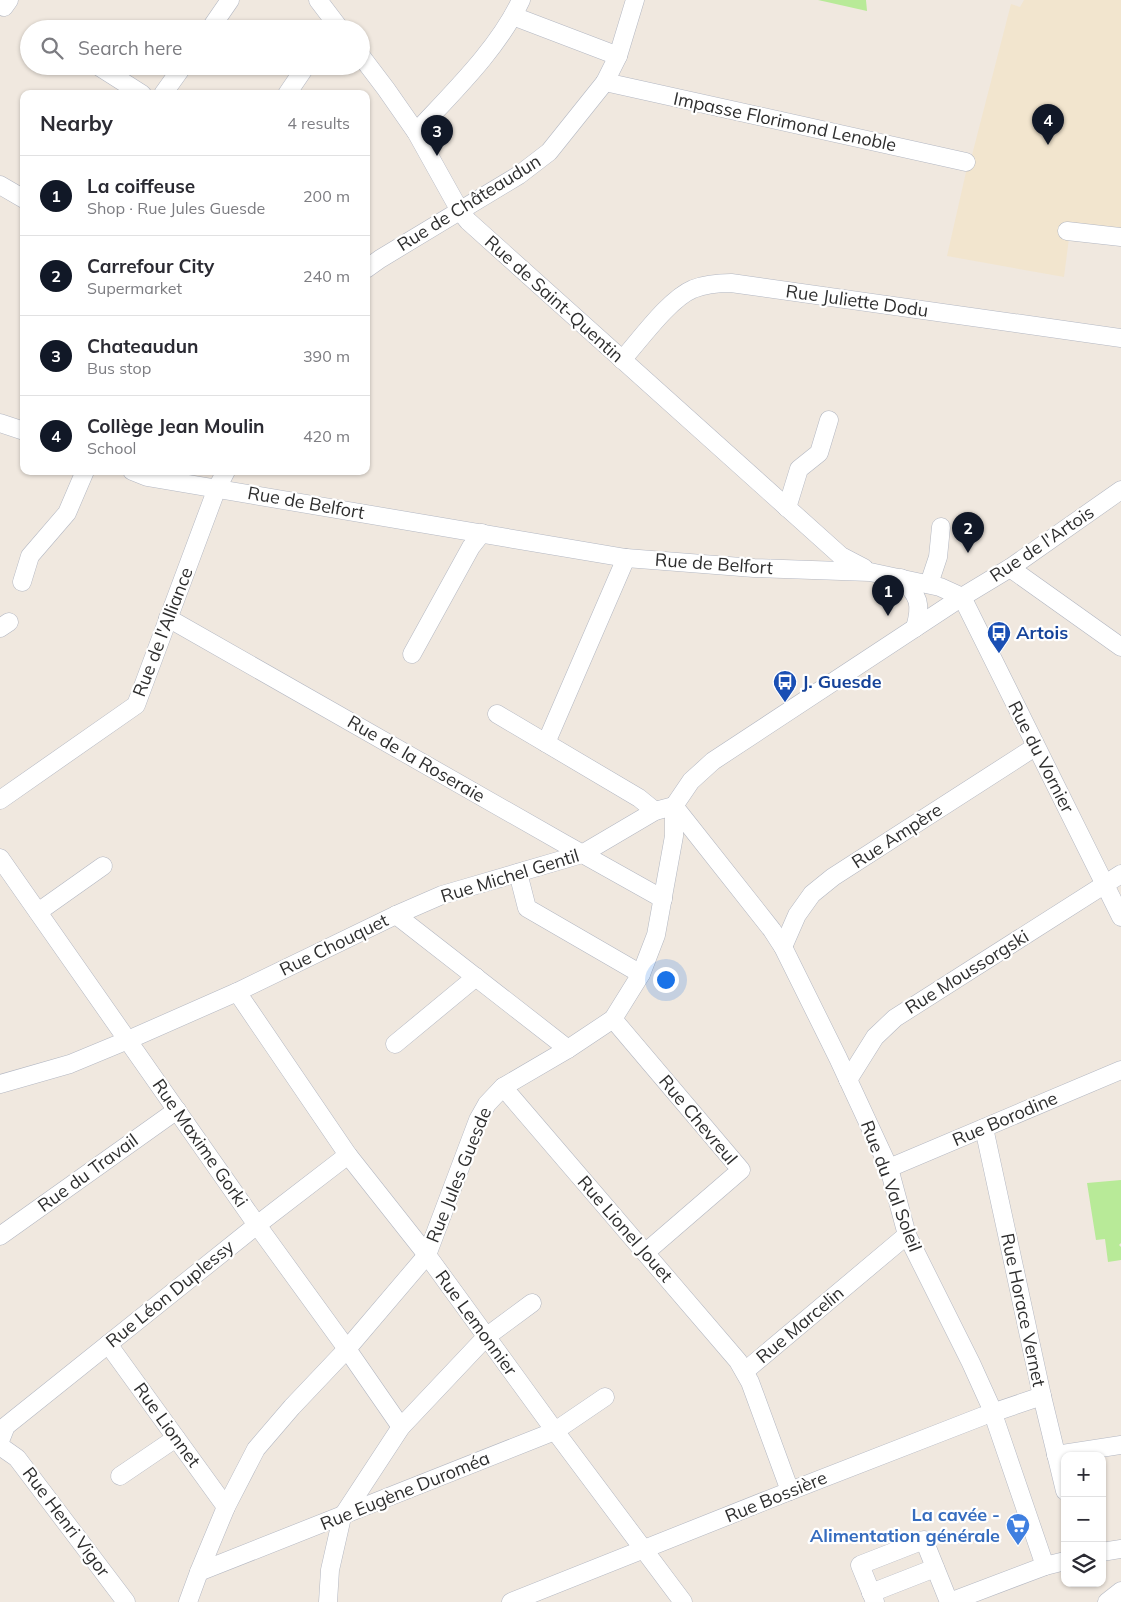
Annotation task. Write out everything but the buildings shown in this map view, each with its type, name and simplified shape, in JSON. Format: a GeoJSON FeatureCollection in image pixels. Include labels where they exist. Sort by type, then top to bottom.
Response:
{"type":"FeatureCollection","features":[{"type":"Feature","properties":{"kind":"street"},"geometry":{"type":"LineString","coordinates":[[0,4],[4,6],[9,0]]}},
{"type":"Feature","properties":{"kind":"street"},"geometry":{"type":"LineString","coordinates":[[216,20],[230,0]]}},
{"type":"Feature","properties":{"kind":"street"},"geometry":{"type":"LineString","coordinates":[[318,0],[331,20]]}},
{"type":"Feature","properties":{"kind":"street"},"geometry":{"type":"LineString","coordinates":[[416,132],[473,70],[513,16],[521,0]]}},
{"type":"Feature","properties":{"kind":"street","name":"Rue de Châteaudun"},"geometry":{"type":"LineString","coordinates":[[370,266],[519,175],[549,152],[605,82],[618,56],[635,0]]}},
{"type":"Feature","properties":{"kind":"street"},"geometry":{"type":"LineString","coordinates":[[513,16],[618,56]]}},
{"type":"Feature","properties":{"kind":"street","name":"Rue de Saint-Quentin"},"geometry":{"type":"LineString","coordinates":[[370,68],[416,132],[468,221],[841,556],[870,572]]}},
{"type":"Feature","properties":{"kind":"street"},"geometry":{"type":"LineString","coordinates":[[112,75],[136,90]]}},
{"type":"Feature","properties":{"kind":"street"},"geometry":{"type":"LineString","coordinates":[[166,90],[177,75]]}},
{"type":"Feature","properties":{"kind":"street"},"geometry":{"type":"LineString","coordinates":[[290,90],[300,75]]}},
{"type":"Feature","properties":{"kind":"street","name":"Impasse Florimond Lenoble"},"geometry":{"type":"LineString","coordinates":[[605,82],[966,162]]}},
{"type":"Feature","properties":{"kind":"street"},"geometry":{"type":"LineString","coordinates":[[0,185],[20,197]]}},
{"type":"Feature","properties":{"kind":"street"},"geometry":{"type":"LineString","coordinates":[[1067,231],[1121,237]]}},
{"type":"Feature","properties":{"kind":"street","name":"Rue Juliette Dodu"},"geometry":{"type":"LineString","coordinates":[[622,360],[671,305],[692,290],[714,283],[731,283],[1121,338]]}},
{"type":"Feature","properties":{"kind":"street"},"geometry":{"type":"LineString","coordinates":[[787,508],[799,468],[819,453],[829,420]]}},
{"type":"Feature","properties":{"kind":"street"},"geometry":{"type":"LineString","coordinates":[[0,422],[20,430]]}},
{"type":"Feature","properties":{"kind":"street"},"geometry":{"type":"LineString","coordinates":[[22,582],[30,556],[67,513],[83,475]]}},
{"type":"Feature","properties":{"kind":"street","name":"Rue de Belfort"},"geometry":{"type":"LineString","coordinates":[[142,475],[626,558],[754,568],[870,572],[929,584],[962,597]]}},
{"type":"Feature","properties":{"kind":"street"},"geometry":{"type":"LineString","coordinates":[[217,488],[224,475]]}},
{"type":"Feature","properties":{"kind":"street","name":"Rue de l'Alliance"},"geometry":{"type":"LineString","coordinates":[[0,800],[136,705],[217,488]]}},
{"type":"Feature","properties":{"kind":"street","name":"Rue de l'Artois"},"geometry":{"type":"LineString","coordinates":[[962,597],[1010,568],[1121,490]]}},
{"type":"Feature","properties":{"kind":"street"},"geometry":{"type":"LineString","coordinates":[[929,584],[938,557],[942,527]]}},
{"type":"Feature","properties":{"kind":"street"},"geometry":{"type":"LineString","coordinates":[[412,654],[471,547],[482,533]]}},
{"type":"Feature","properties":{"kind":"street","name":"Rue de Belfort"},"geometry":{"type":"LineString","coordinates":[[799,569],[819,556],[825,542]]}},
{"type":"Feature","properties":{"kind":"street"},"geometry":{"type":"LineString","coordinates":[[546,742],[626,558]]}},
{"type":"Feature","properties":{"kind":"street"},"geometry":{"type":"LineString","coordinates":[[1010,568],[1121,647]]}},
{"type":"Feature","properties":{"kind":"street"},"geometry":{"type":"LineString","coordinates":[[901,578],[914,590],[918,604],[919,614],[915,628]]}},
{"type":"Feature","properties":{"kind":"street"},"geometry":{"type":"LineString","coordinates":[[674,806],[691,780],[713,761],[962,597]]}},
{"type":"Feature","properties":{"kind":"street","name":"Rue du Vornier"},"geometry":{"type":"LineString","coordinates":[[962,597],[1121,917]]}},
{"type":"Feature","properties":{"kind":"street","name":"Rue de la Roseraie"},"geometry":{"type":"LineString","coordinates":[[168,618],[663,899]]}},
{"type":"Feature","properties":{"kind":"street"},"geometry":{"type":"LineString","coordinates":[[497,714],[639,798],[655,811]]}},
{"type":"Feature","properties":{"kind":"street","name":"Rue Ampère"},"geometry":{"type":"LineString","coordinates":[[783,948],[797,915],[812,894],[833,877],[1035,747]]}},
{"type":"Feature","properties":{"kind":"street","name":"Rue Michel Gentil"},"geometry":{"type":"LineString","coordinates":[[396,915],[442,895],[582,854],[655,811],[674,806]]}},
{"type":"Feature","properties":{"kind":"street","name":"Rue Jules Guesde"},"geometry":{"type":"LineString","coordinates":[[188,1602],[226,1507],[256,1449],[292,1406],[347,1349],[427,1255],[478,1120],[486,1104],[503,1088],[568,1049],[613,1019],[641,974],[656,935],[674,836],[674,806]]}},
{"type":"Feature","properties":{"kind":"street","name":"Rue du Val Soleil"},"geometry":{"type":"LineString","coordinates":[[674,806],[772,930],[783,948],[848,1080],[889,1168],[907,1234],[971,1363],[993,1413],[1045,1566]]}},
{"type":"Feature","properties":{"kind":"street","name":"Rue Maxime Gorki"},"geometry":{"type":"LineString","coordinates":[[0,858],[5,876],[38,912],[401,1427]]}},
{"type":"Feature","properties":{"kind":"street"},"geometry":{"type":"LineString","coordinates":[[38,912],[103,866]]}},
{"type":"Feature","properties":{"kind":"street"},"geometry":{"type":"LineString","coordinates":[[518,873],[527,908],[641,974]]}},
{"type":"Feature","properties":{"kind":"street","name":"Rue Moussorgski"},"geometry":{"type":"LineString","coordinates":[[848,1080],[875,1037],[895,1018],[1121,874]]}},
{"type":"Feature","properties":{"kind":"street","name":"Rue Chouquet"},"geometry":{"type":"LineString","coordinates":[[0,1084],[70,1064],[128,1040],[237,992],[396,915],[568,1049]]}},
{"type":"Feature","properties":{"kind":"street"},"geometry":{"type":"LineString","coordinates":[[395,1044],[476,977]]}},
{"type":"Feature","properties":{"kind":"street","name":"Rue Lemonnier"},"geometry":{"type":"LineString","coordinates":[[237,992],[348,1155],[427,1255],[683,1602]]}},
{"type":"Feature","properties":{"kind":"street","name":"Rue Chevreul"},"geometry":{"type":"LineString","coordinates":[[613,1019],[742,1170],[646,1252]]}},
{"type":"Feature","properties":{"kind":"street","name":"Rue Borodine"},"geometry":{"type":"LineString","coordinates":[[889,1168],[1121,1070]]}},
{"type":"Feature","properties":{"kind":"street","name":"Rue Lionel Jouet"},"geometry":{"type":"LineString","coordinates":[[503,1088],[646,1252],[738,1360],[745,1371]]}},
{"type":"Feature","properties":{"kind":"street","name":"Rue du Travail"},"geometry":{"type":"LineString","coordinates":[[0,1236],[177,1110]]}},
{"type":"Feature","properties":{"kind":"street","name":"Rue Horace Vernet"},"geometry":{"type":"LineString","coordinates":[[984,1128],[1061,1475]]}},
{"type":"Feature","properties":{"kind":"street","name":"Rue Léon Duplessy"},"geometry":{"type":"LineString","coordinates":[[0,1441],[6,1426],[257,1225],[348,1155]]}},
{"type":"Feature","properties":{"kind":"street","name":"Rue Marcelin"},"geometry":{"type":"LineString","coordinates":[[790,1491],[745,1371],[907,1234]]}},
{"type":"Feature","properties":{"kind":"street"},"geometry":{"type":"LineString","coordinates":[[328,1602],[330,1570],[342,1516],[401,1427],[486,1337],[532,1303]]}},
{"type":"Feature","properties":{"kind":"street","name":"Rue Lionnet"},"geometry":{"type":"LineString","coordinates":[[108,1344],[226,1507]]}},
{"type":"Feature","properties":{"kind":"street","name":"Rue Bossière"},"geometry":{"type":"LineString","coordinates":[[511,1602],[790,1491],[1042,1396]]}},
{"type":"Feature","properties":{"kind":"street","name":"Rue Eugène Duroméa"},"geometry":{"type":"LineString","coordinates":[[199,1572],[556,1431],[604,1397]]}},
{"type":"Feature","properties":{"kind":"street"},"geometry":{"type":"LineString","coordinates":[[120,1476],[176,1438]]}},
{"type":"Feature","properties":{"kind":"street"},"geometry":{"type":"LineString","coordinates":[[1056,1455],[1121,1445]]}},
{"type":"Feature","properties":{"kind":"street","name":"Rue Henri Vigor"},"geometry":{"type":"LineString","coordinates":[[0,1446],[17,1458],[126,1602]]}},
{"type":"Feature","properties":{"kind":"street"},"geometry":{"type":"LineString","coordinates":[[936,1568],[873,1597],[860,1564],[924,1540],[936,1568],[950,1602],[1045,1566],[1061,1562]]}},
{"type":"Feature","properties":{"kind":"street"},"geometry":{"type":"LineString","coordinates":[[1106,1551],[1121,1549]]}},
{"type":"Feature","properties":{"kind":"street"},"geometry":{"type":"LineString","coordinates":[[1107,1602],[1121,1591]]}},
{"type":"Feature","properties":{"kind":"shaded area"},"geometry":{"type":"Polygon","coordinates":[[[1024,0],[1121,0],[1121,244],[1069,238],[1064,277],[947,256],[966,172],[1011,4],[1020,7],[1024,0]]]}},
{"type":"Feature","properties":{"kind":"green space"},"geometry":{"type":"Polygon","coordinates":[[[818,0],[866,0],[867,11],[818,0]]]}},
{"type":"Feature","properties":{"kind":"green space"},"geometry":{"type":"Polygon","coordinates":[[[1121,1180],[1121,1243],[1119,1245],[1121,1247],[1121,1260],[1108,1262],[1105,1239],[1096,1240],[1087,1183],[1121,1180]]]}},
{"type":"Feature","properties":{"kind":"place","name":"Collège Jean Moulin"},"geometry":{"type":"Point","coordinates":[1048,145]}},
{"type":"Feature","properties":{"kind":"place","name":"Chateaudun"},"geometry":{"type":"Point","coordinates":[437,156]}},
{"type":"Feature","properties":{"kind":"place","name":"Carrefour City"},"geometry":{"type":"Point","coordinates":[968,553]}},
{"type":"Feature","properties":{"kind":"place","name":"La coiffeuse"},"geometry":{"type":"Point","coordinates":[888,616]}},
{"type":"Feature","properties":{"kind":"place","name":"Artois"},"geometry":{"type":"Point","coordinates":[999,654]}},
{"type":"Feature","properties":{"kind":"place","name":"J. Guesde"},"geometry":{"type":"Point","coordinates":[785,703]}},
{"type":"Feature","properties":{"kind":"place","name":"La cavée - Alimentation générale"},"geometry":{"type":"Point","coordinates":[1018,1546]}}]}
